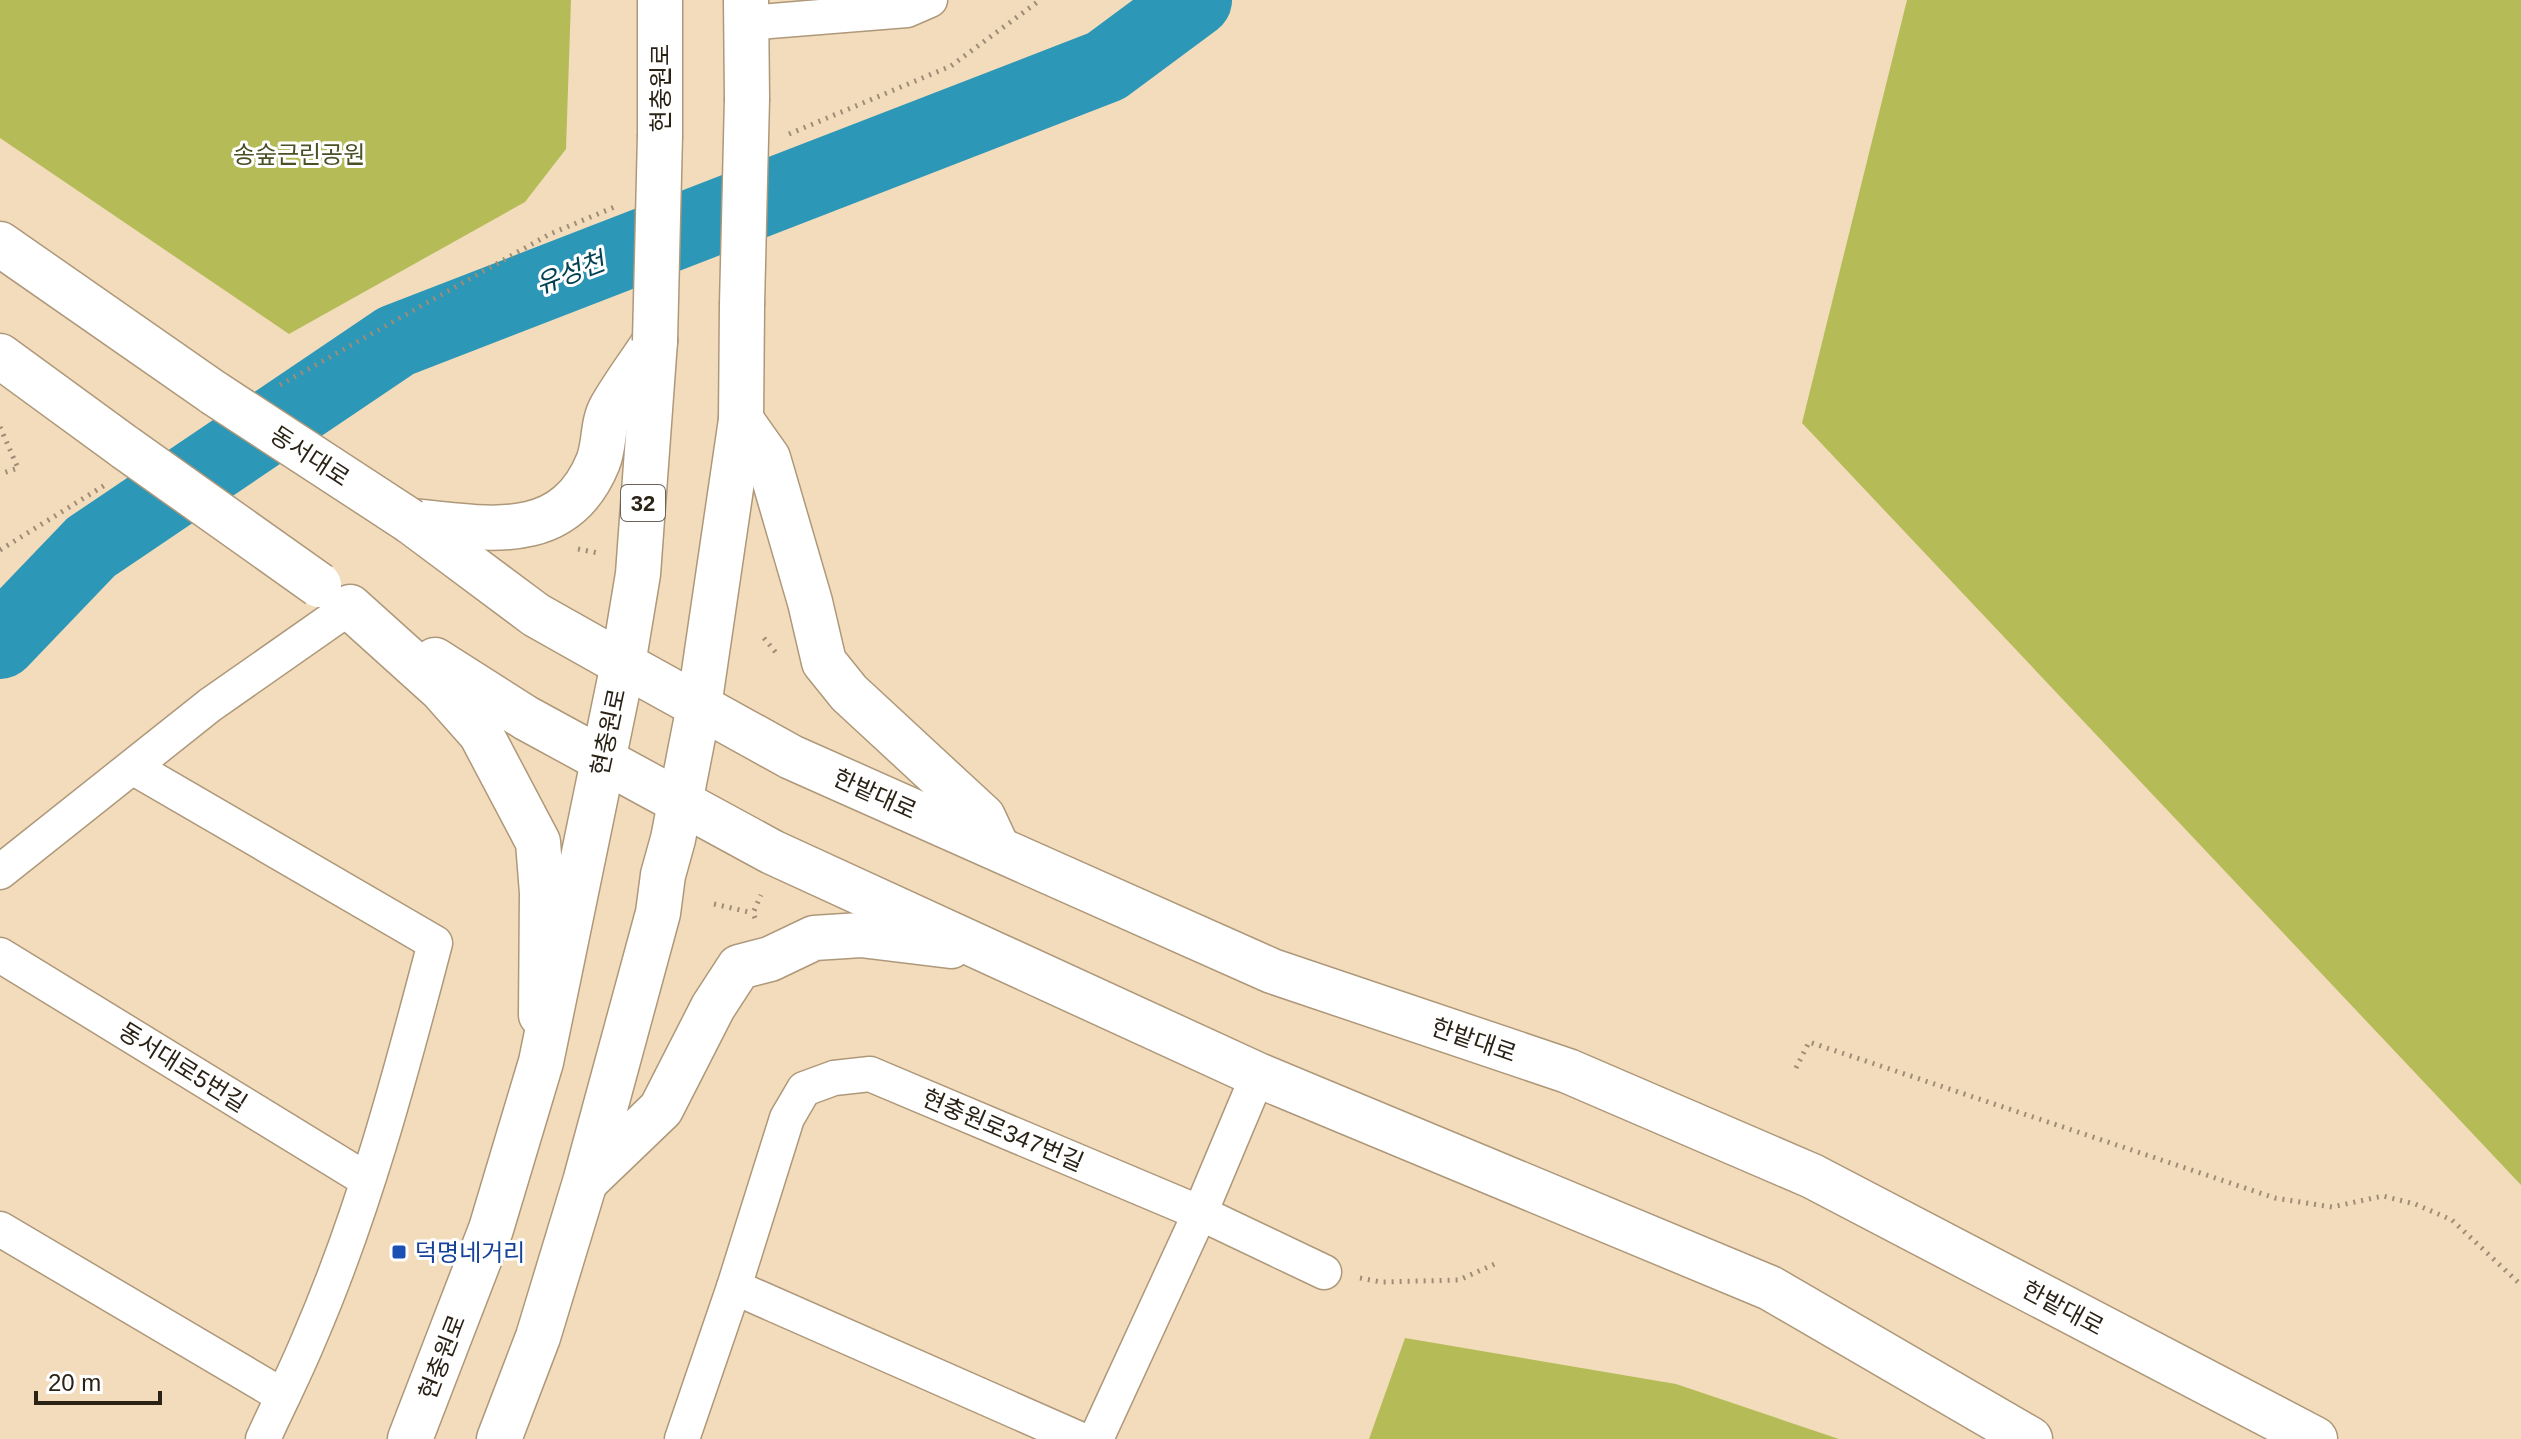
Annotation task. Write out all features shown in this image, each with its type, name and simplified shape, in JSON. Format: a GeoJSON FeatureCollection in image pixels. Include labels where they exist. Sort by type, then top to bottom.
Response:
{"type":"FeatureCollection","features":[{"type":"Feature","properties":{"kind":"main road","name":"현충원로"},"geometry":{"type":"LineString","coordinates":[[410,1439],[491,1229],[541,1062],[623,664],[638,574],[655,341],[660,0]]}},
{"type":"Feature","properties":{"kind":"main road"},"geometry":{"type":"LineString","coordinates":[[499,1439],[538,1337],[585,1182],[658,913],[663,875],[699,706],[741,420],[746,12]]}},
{"type":"Feature","properties":{"kind":"main road","name":"동서대로"},"geometry":{"type":"LineString","coordinates":[[0,244],[214,393],[410,521],[536,615],[623,664]]}},
{"type":"Feature","properties":{"kind":"main road"},"geometry":{"type":"LineString","coordinates":[[410,521],[478,528],[522,527],[557,514],[582,490],[599,461],[609,411],[655,341]]}},
{"type":"Feature","properties":{"kind":"main road"},"geometry":{"type":"LineString","coordinates":[[0,356],[334,596],[526,718],[772,852],[1258,1075],[1770,1288],[2030,1439]]}},
{"type":"Feature","properties":{"kind":"main road"},"geometry":{"type":"LineString","coordinates":[[741,420],[768,458],[824,662],[870,713],[983,817],[998,849]]}},
{"type":"Feature","properties":{"kind":"main road"},"geometry":{"type":"LineString","coordinates":[[334,596],[441,689],[481,734],[538,842],[542,893],[541,1062]]}},
{"type":"Feature","properties":{"kind":"main road","name":"한밭대로"},"geometry":{"type":"LineString","coordinates":[[623,664],[791,757],[1272,971],[1568,1071],[1812,1176],[2315,1439]]}},
{"type":"Feature","properties":{"kind":"main road"},"geometry":{"type":"LineString","coordinates":[[585,1182],[661,1109],[713,1007],[739,967],[770,959],[814,938],[861,935],[909,943],[984,948]]}},
{"type":"Feature","properties":{"kind":"street"},"geometry":{"type":"LineString","coordinates":[[746,12],[915,3]]}},
{"type":"Feature","properties":{"kind":"street"},"geometry":{"type":"LineString","coordinates":[[0,872],[134,768],[334,596]]}},
{"type":"Feature","properties":{"kind":"street"},"geometry":{"type":"LineString","coordinates":[[134,768],[435,943],[384,1132],[309,1340],[263,1439]]}},
{"type":"Feature","properties":{"kind":"street","name":"동서대로5번길"},"geometry":{"type":"LineString","coordinates":[[0,955],[367,1180]]}},
{"type":"Feature","properties":{"kind":"street","name":"현충원로347번길"},"geometry":{"type":"LineString","coordinates":[[734,1287],[787,1118],[804,1089],[834,1078],[870,1074],[1200,1213],[1324,1272]]}},
{"type":"Feature","properties":{"kind":"street"},"geometry":{"type":"LineString","coordinates":[[1096,1439],[1200,1213],[1258,1075]]}},
{"type":"Feature","properties":{"kind":"street"},"geometry":{"type":"LineString","coordinates":[[0,1229],[283,1396]]}},
{"type":"Feature","properties":{"kind":"street"},"geometry":{"type":"LineString","coordinates":[[682,1439],[734,1287],[1079,1439]]}},
{"type":"Feature","properties":{"kind":"path"},"geometry":{"type":"LineString","coordinates":[[0,427],[18,468],[0,474]]}},
{"type":"Feature","properties":{"kind":"path"},"geometry":{"type":"LineString","coordinates":[[714,904],[753,913],[765,886]]}},
{"type":"Feature","properties":{"kind":"path"},"geometry":{"type":"LineString","coordinates":[[1796,1068],[1809,1042],[2275,1198],[2332,1207],[2383,1196],[2415,1204],[2452,1220],[2521,1285]]}},
{"type":"Feature","properties":{"kind":"path"},"geometry":{"type":"LineString","coordinates":[[1324,1272],[1381,1282],[1459,1280],[1499,1262]]}},
{"type":"Feature","properties":{"kind":"green space","name":"송숲근린공원"},"geometry":{"type":"Polygon","coordinates":[[[0,0],[571,0],[566,149],[525,202],[289,334],[0,138],[0,0]]]}},
{"type":"Feature","properties":{"kind":"green space"},"geometry":{"type":"Polygon","coordinates":[[[1907,0],[2521,0],[2521,1185],[1802,423],[1907,0]]]}},
{"type":"Feature","properties":{"kind":"green space"},"geometry":{"type":"Polygon","coordinates":[[[1405,1338],[1676,1384],[1839,1439],[1369,1439],[1405,1338]]]}},
{"type":"Feature","properties":{"kind":"waterway","name":"유성천"},"geometry":{"type":"LineString","coordinates":[[0,642],[91,547],[396,341],[1106,66],[1195,0]]}},
{"type":"Feature","properties":{"kind":"place","name":"덕명네거리"},"geometry":{"type":"Point","coordinates":[399,1252]}}]}
